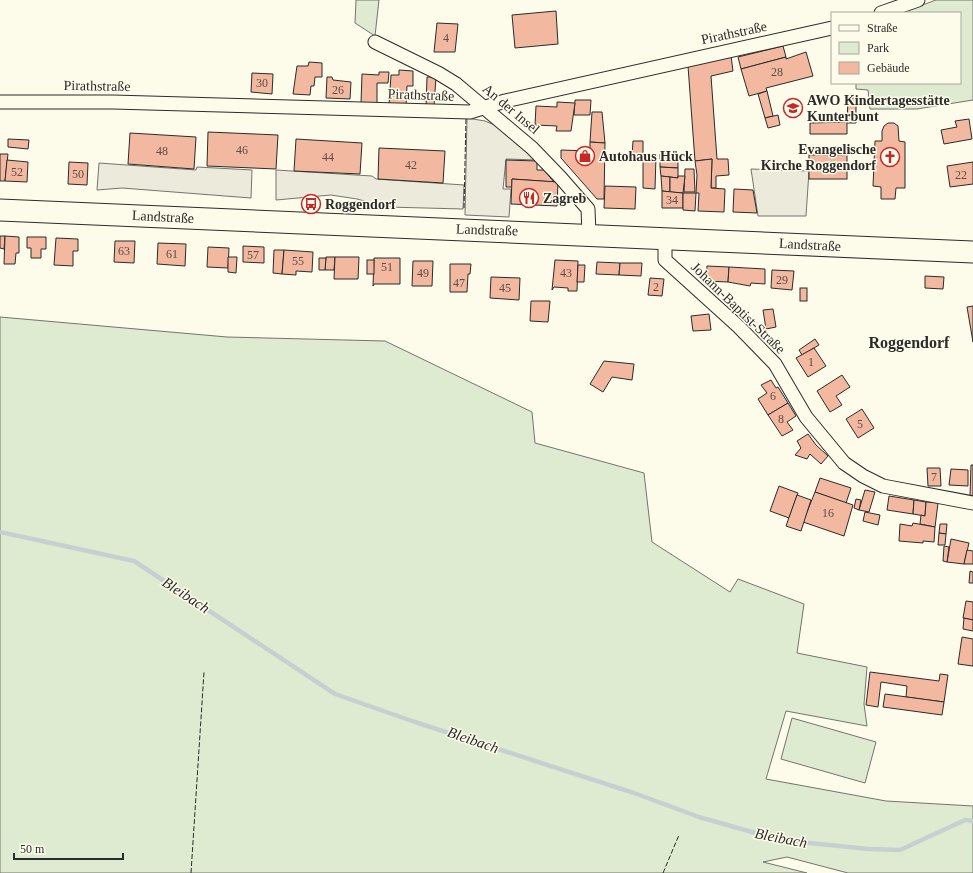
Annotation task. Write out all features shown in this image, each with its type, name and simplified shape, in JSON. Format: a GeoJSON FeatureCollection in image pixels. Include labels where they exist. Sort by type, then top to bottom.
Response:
{"type":"FeatureCollection","features":[{"type":"Feature","properties":{"kind":"main road","name":"Landstraße"},"geometry":{"type":"LineString","coordinates":[[0,210],[589,234],[973,252]]}},
{"type":"Feature","properties":{"kind":"street"},"geometry":{"type":"LineString","coordinates":[[884,12],[918,0]]}},
{"type":"Feature","properties":{"kind":"street","name":"Pirathstraße"},"geometry":{"type":"LineString","coordinates":[[0,102],[69,101],[470,112],[520,97],[831,28]]}},
{"type":"Feature","properties":{"kind":"street","name":"An der Insel"},"geometry":{"type":"LineString","coordinates":[[375,42],[444,77],[485,108],[536,153],[560,177],[588,209],[589,234]]}},
{"type":"Feature","properties":{"kind":"street","name":"Johann-Baptist-Straße"},"geometry":{"type":"LineString","coordinates":[[665,238],[665,260],[739,327],[775,364],[806,417],[844,463],[863,476],[883,486],[973,504]]}},
{"type":"Feature","properties":{"kind":"green space"},"geometry":{"type":"Polygon","coordinates":[[[356,0],[379,0],[375,36],[355,23],[356,0]]]}},
{"type":"Feature","properties":{"kind":"green space"},"geometry":{"type":"Polygon","coordinates":[[[936,0],[973,0],[973,100],[917,109],[870,109],[868,90],[856,89],[856,84],[961,84],[961,12],[904,12],[936,0]]]}},
{"type":"Feature","properties":{"kind":"green space"},"geometry":{"type":"Polygon","coordinates":[[[0,317],[227,337],[385,341],[532,412],[535,443],[644,473],[652,542],[730,592],[738,579],[804,604],[797,653],[867,667],[864,704],[867,726],[786,711],[766,779],[886,801],[973,806],[973,873],[848,873],[787,857],[763,862],[807,873],[0,873],[0,317]]]}},
{"type":"Feature","properties":{"kind":"green space"},"geometry":{"type":"Polygon","coordinates":[[[792,718],[876,742],[865,783],[781,759],[792,718]]]}},
{"type":"Feature","properties":{"kind":"shaded area"},"geometry":{"type":"Polygon","coordinates":[[[467,118],[485,121],[497,126],[537,160],[506,159],[503,189],[511,189],[509,217],[465,215],[467,118]]]}},
{"type":"Feature","properties":{"kind":"shaded area"},"geometry":{"type":"Polygon","coordinates":[[[99,163],[196,170],[197,167],[252,170],[251,198],[122,188],[97,190],[99,163]]]}},
{"type":"Feature","properties":{"kind":"shaded area"},"geometry":{"type":"Polygon","coordinates":[[[751,169],[809,171],[806,216],[758,216],[751,169]]]}},
{"type":"Feature","properties":{"kind":"shaded area"},"geometry":{"type":"Polygon","coordinates":[[[276,170],[372,176],[376,179],[464,185],[463,209],[387,207],[357,199],[331,195],[276,200],[276,170]]]}},
{"type":"Feature","properties":{"kind":"building"},"geometry":{"type":"Polygon","coordinates":[[[556,11],[558,44],[515,48],[512,15],[556,11]]]}},
{"type":"Feature","properties":{"kind":"building"},"geometry":{"type":"Polygon","coordinates":[[[437,23],[458,24],[455,52],[434,52],[437,23]]]}},
{"type":"Feature","properties":{"kind":"building"},"geometry":{"type":"Polygon","coordinates":[[[783,46],[786,57],[741,69],[738,57],[783,46]]]}},
{"type":"Feature","properties":{"kind":"building"},"geometry":{"type":"Polygon","coordinates":[[[806,52],[813,76],[766,88],[767,91],[749,96],[741,69],[786,57],[786,59],[806,52]]]}},
{"type":"Feature","properties":{"kind":"building"},"geometry":{"type":"Polygon","coordinates":[[[731,56],[733,71],[711,76],[717,159],[728,159],[729,175],[716,176],[716,188],[711,188],[712,159],[695,161],[688,66],[731,56]]]}},
{"type":"Feature","properties":{"kind":"building"},"geometry":{"type":"Polygon","coordinates":[[[309,62],[322,63],[322,77],[315,77],[314,86],[311,86],[310,95],[293,94],[297,66],[308,66],[309,62]]]}},
{"type":"Feature","properties":{"kind":"building"},"geometry":{"type":"Polygon","coordinates":[[[399,70],[413,71],[413,86],[407,86],[406,106],[389,105],[391,75],[399,75],[399,70]]]}},
{"type":"Feature","properties":{"kind":"building"},"geometry":{"type":"Polygon","coordinates":[[[379,72],[389,72],[388,83],[377,83],[377,104],[361,103],[362,74],[379,75],[379,72]]]}},
{"type":"Feature","properties":{"kind":"building"},"geometry":{"type":"Polygon","coordinates":[[[252,73],[273,74],[272,94],[251,92],[252,73]]]}},
{"type":"Feature","properties":{"kind":"building"},"geometry":{"type":"Polygon","coordinates":[[[327,77],[332,77],[333,80],[351,82],[350,99],[326,98],[327,77]]]}},
{"type":"Feature","properties":{"kind":"building"},"geometry":{"type":"Polygon","coordinates":[[[427,77],[436,77],[434,106],[426,106],[427,77]]]}},
{"type":"Feature","properties":{"kind":"building"},"geometry":{"type":"Polygon","coordinates":[[[767,91],[773,116],[765,118],[758,94],[767,91]]]}},
{"type":"Feature","properties":{"kind":"building"},"geometry":{"type":"Polygon","coordinates":[[[848,98],[856,98],[856,123],[847,123],[848,98]]]}},
{"type":"Feature","properties":{"kind":"building"},"geometry":{"type":"Polygon","coordinates":[[[575,100],[591,100],[590,115],[574,115],[575,100]]]}},
{"type":"Feature","properties":{"kind":"building"},"geometry":{"type":"Polygon","coordinates":[[[557,102],[575,103],[571,131],[556,131],[557,126],[535,125],[536,106],[557,107],[557,102]]]}},
{"type":"Feature","properties":{"kind":"building"},"geometry":{"type":"Polygon","coordinates":[[[592,112],[602,112],[605,143],[590,142],[592,112]]]}},
{"type":"Feature","properties":{"kind":"building"},"geometry":{"type":"Polygon","coordinates":[[[778,115],[780,125],[768,128],[765,118],[778,115]]]}},
{"type":"Feature","properties":{"kind":"building"},"geometry":{"type":"Polygon","coordinates":[[[969,119],[972,139],[944,144],[941,130],[957,127],[955,121],[969,119]]]}},
{"type":"Feature","properties":{"kind":"building"},"geometry":{"type":"Polygon","coordinates":[[[847,122],[847,134],[810,134],[810,123],[847,122]]]}},
{"type":"Feature","properties":{"kind":"building","name":"Evangelische Kirche Roggendorf"},"geometry":{"type":"Polygon","coordinates":[[[888,123],[894,123],[898,126],[899,141],[905,142],[905,188],[896,188],[895,199],[881,199],[881,187],[873,186],[875,141],[882,141],[882,131],[884,126],[888,123]]]}},
{"type":"Feature","properties":{"kind":"building"},"geometry":{"type":"Polygon","coordinates":[[[208,132],[278,135],[276,169],[207,166],[208,132]]]}},
{"type":"Feature","properties":{"kind":"building"},"geometry":{"type":"Polygon","coordinates":[[[130,133],[196,137],[194,169],[128,164],[130,133]]]}},
{"type":"Feature","properties":{"kind":"building"},"geometry":{"type":"Polygon","coordinates":[[[8,139],[29,140],[28,149],[8,147],[8,139]]]}},
{"type":"Feature","properties":{"kind":"building"},"geometry":{"type":"Polygon","coordinates":[[[296,139],[362,143],[360,174],[294,171],[296,139]]]}},
{"type":"Feature","properties":{"kind":"building"},"geometry":{"type":"Polygon","coordinates":[[[633,141],[643,141],[643,157],[632,157],[633,141]]]}},
{"type":"Feature","properties":{"kind":"building"},"geometry":{"type":"Polygon","coordinates":[[[590,142],[605,143],[604,199],[597,199],[561,158],[561,150],[590,151],[590,142]]]}},
{"type":"Feature","properties":{"kind":"building"},"geometry":{"type":"Polygon","coordinates":[[[379,148],[445,151],[443,183],[378,179],[379,148]]]}},
{"type":"Feature","properties":{"kind":"building"},"geometry":{"type":"Polygon","coordinates":[[[0,154],[8,154],[5,181],[0,181],[0,154]]]}},
{"type":"Feature","properties":{"kind":"building"},"geometry":{"type":"Polygon","coordinates":[[[660,154],[678,154],[678,168],[660,167],[660,154]]]}},
{"type":"Feature","properties":{"kind":"building"},"geometry":{"type":"Polygon","coordinates":[[[809,155],[847,155],[847,179],[809,179],[809,155]]]}},
{"type":"Feature","properties":{"kind":"building"},"geometry":{"type":"Polygon","coordinates":[[[643,156],[656,156],[655,189],[643,188],[643,156]]]}},
{"type":"Feature","properties":{"kind":"building"},"geometry":{"type":"Polygon","coordinates":[[[712,159],[711,188],[725,189],[724,212],[698,211],[699,193],[696,193],[697,175],[695,161],[712,159]]]}},
{"type":"Feature","properties":{"kind":"building"},"geometry":{"type":"Polygon","coordinates":[[[7,160],[28,162],[27,182],[5,181],[7,160]]]}},
{"type":"Feature","properties":{"kind":"building"},"geometry":{"type":"Polygon","coordinates":[[[506,160],[537,161],[537,170],[544,170],[554,182],[512,179],[512,187],[506,187],[506,160]]]}},
{"type":"Feature","properties":{"kind":"building"},"geometry":{"type":"Polygon","coordinates":[[[69,162],[88,163],[87,185],[68,184],[69,162]]]}},
{"type":"Feature","properties":{"kind":"building"},"geometry":{"type":"Polygon","coordinates":[[[973,162],[973,184],[950,187],[947,166],[973,162]]]}},
{"type":"Feature","properties":{"kind":"building"},"geometry":{"type":"Polygon","coordinates":[[[660,167],[678,168],[678,178],[661,176],[660,167]]]}},
{"type":"Feature","properties":{"kind":"building"},"geometry":{"type":"Polygon","coordinates":[[[685,169],[694,169],[695,192],[684,192],[685,169]]]}},
{"type":"Feature","properties":{"kind":"building"},"geometry":{"type":"Polygon","coordinates":[[[661,176],[670,177],[670,192],[662,191],[661,176]]]}},
{"type":"Feature","properties":{"kind":"building"},"geometry":{"type":"Polygon","coordinates":[[[678,176],[685,176],[683,193],[670,192],[670,177],[678,178],[678,176]]]}},
{"type":"Feature","properties":{"kind":"building"},"geometry":{"type":"Polygon","coordinates":[[[512,179],[558,182],[557,206],[511,204],[512,179]]]}},
{"type":"Feature","properties":{"kind":"building"},"geometry":{"type":"Polygon","coordinates":[[[605,186],[636,187],[635,209],[604,208],[605,186]]]}},
{"type":"Feature","properties":{"kind":"building"},"geometry":{"type":"Polygon","coordinates":[[[734,189],[753,190],[757,213],[733,212],[734,189]]]}},
{"type":"Feature","properties":{"kind":"building"},"geometry":{"type":"Polygon","coordinates":[[[662,191],[683,193],[683,208],[662,208],[662,191]]]}},
{"type":"Feature","properties":{"kind":"building"},"geometry":{"type":"Polygon","coordinates":[[[683,193],[696,193],[695,211],[683,210],[683,193]]]}},
{"type":"Feature","properties":{"kind":"building"},"geometry":{"type":"Polygon","coordinates":[[[0,236],[5,236],[4,249],[0,248],[0,236]]]}},
{"type":"Feature","properties":{"kind":"building"},"geometry":{"type":"Polygon","coordinates":[[[5,236],[19,237],[19,253],[16,253],[15,264],[4,264],[5,236]]]}},
{"type":"Feature","properties":{"kind":"building"},"geometry":{"type":"Polygon","coordinates":[[[27,237],[46,237],[46,249],[41,249],[41,258],[31,258],[31,248],[27,248],[27,237]]]}},
{"type":"Feature","properties":{"kind":"building"},"geometry":{"type":"Polygon","coordinates":[[[56,238],[78,239],[78,251],[73,251],[73,266],[54,265],[56,238]]]}},
{"type":"Feature","properties":{"kind":"building"},"geometry":{"type":"Polygon","coordinates":[[[115,241],[135,241],[134,263],[114,262],[115,241]]]}},
{"type":"Feature","properties":{"kind":"building"},"geometry":{"type":"Polygon","coordinates":[[[158,243],[186,244],[185,266],[157,264],[158,243]]]}},
{"type":"Feature","properties":{"kind":"building"},"geometry":{"type":"Polygon","coordinates":[[[243,246],[264,247],[264,263],[243,262],[243,246]]]}},
{"type":"Feature","properties":{"kind":"building"},"geometry":{"type":"Polygon","coordinates":[[[208,247],[229,248],[228,268],[207,267],[208,247]]]}},
{"type":"Feature","properties":{"kind":"building"},"geometry":{"type":"Polygon","coordinates":[[[274,250],[284,250],[282,274],[273,273],[274,250]]]}},
{"type":"Feature","properties":{"kind":"building"},"geometry":{"type":"Polygon","coordinates":[[[284,250],[313,252],[312,272],[296,271],[296,275],[282,274],[284,250]]]}},
{"type":"Feature","properties":{"kind":"building"},"geometry":{"type":"Polygon","coordinates":[[[228,257],[237,257],[236,273],[228,272],[228,257]]]}},
{"type":"Feature","properties":{"kind":"building"},"geometry":{"type":"Polygon","coordinates":[[[326,257],[335,257],[334,270],[325,270],[326,257]]]}},
{"type":"Feature","properties":{"kind":"building"},"geometry":{"type":"Polygon","coordinates":[[[335,257],[359,257],[358,279],[334,279],[335,257]]]}},
{"type":"Feature","properties":{"kind":"building"},"geometry":{"type":"Polygon","coordinates":[[[319,258],[326,258],[325,270],[319,270],[319,258]]]}},
{"type":"Feature","properties":{"kind":"building"},"geometry":{"type":"Polygon","coordinates":[[[374,258],[400,258],[400,284],[374,284],[373,286],[374,258]]]}},
{"type":"Feature","properties":{"kind":"building"},"geometry":{"type":"Polygon","coordinates":[[[367,260],[374,260],[374,274],[367,274],[367,260]]]}},
{"type":"Feature","properties":{"kind":"building"},"geometry":{"type":"Polygon","coordinates":[[[555,260],[578,261],[577,291],[568,291],[568,288],[554,287],[552,290],[555,260]]]}},
{"type":"Feature","properties":{"kind":"building"},"geometry":{"type":"Polygon","coordinates":[[[413,261],[433,261],[432,286],[412,286],[413,261]]]}},
{"type":"Feature","properties":{"kind":"building"},"geometry":{"type":"Polygon","coordinates":[[[597,262],[620,263],[619,275],[596,274],[597,262]]]}},
{"type":"Feature","properties":{"kind":"building"},"geometry":{"type":"Polygon","coordinates":[[[620,263],[642,263],[641,276],[619,275],[620,263]]]}},
{"type":"Feature","properties":{"kind":"building"},"geometry":{"type":"Polygon","coordinates":[[[450,264],[471,264],[470,274],[468,274],[467,292],[450,292],[450,264]]]}},
{"type":"Feature","properties":{"kind":"building"},"geometry":{"type":"Polygon","coordinates":[[[578,265],[585,265],[584,282],[577,282],[578,265]]]}},
{"type":"Feature","properties":{"kind":"building"},"geometry":{"type":"Polygon","coordinates":[[[707,266],[729,267],[728,282],[706,281],[707,266]]]}},
{"type":"Feature","properties":{"kind":"building"},"geometry":{"type":"Polygon","coordinates":[[[729,267],[765,269],[765,284],[751,283],[750,286],[728,282],[729,267]]]}},
{"type":"Feature","properties":{"kind":"building"},"geometry":{"type":"Polygon","coordinates":[[[772,270],[794,271],[792,290],[771,288],[772,270]]]}},
{"type":"Feature","properties":{"kind":"building"},"geometry":{"type":"Polygon","coordinates":[[[925,276],[944,277],[943,289],[925,288],[925,276]]]}},
{"type":"Feature","properties":{"kind":"building"},"geometry":{"type":"Polygon","coordinates":[[[491,277],[520,278],[519,300],[490,298],[491,277]]]}},
{"type":"Feature","properties":{"kind":"building"},"geometry":{"type":"Polygon","coordinates":[[[650,278],[664,279],[662,296],[648,295],[650,278]]]}},
{"type":"Feature","properties":{"kind":"building"},"geometry":{"type":"Polygon","coordinates":[[[800,288],[807,288],[807,301],[800,301],[800,288]]]}},
{"type":"Feature","properties":{"kind":"building"},"geometry":{"type":"Polygon","coordinates":[[[531,301],[550,301],[548,322],[530,321],[531,301]]]}},
{"type":"Feature","properties":{"kind":"building"},"geometry":{"type":"Polygon","coordinates":[[[973,306],[973,342],[967,307],[973,306]]]}},
{"type":"Feature","properties":{"kind":"building"},"geometry":{"type":"Polygon","coordinates":[[[773,309],[776,327],[766,329],[763,310],[773,309]]]}},
{"type":"Feature","properties":{"kind":"building"},"geometry":{"type":"Polygon","coordinates":[[[709,314],[711,330],[693,331],[691,316],[709,314]]]}},
{"type":"Feature","properties":{"kind":"building"},"geometry":{"type":"Polygon","coordinates":[[[815,339],[819,345],[802,355],[799,350],[815,339]]]}},
{"type":"Feature","properties":{"kind":"building"},"geometry":{"type":"Polygon","coordinates":[[[814,348],[826,366],[808,377],[796,358],[814,348]]]}},
{"type":"Feature","properties":{"kind":"building"},"geometry":{"type":"Polygon","coordinates":[[[604,361],[634,364],[632,380],[612,377],[603,392],[590,384],[604,361]]]}},
{"type":"Feature","properties":{"kind":"building"},"geometry":{"type":"Polygon","coordinates":[[[842,375],[850,387],[836,396],[842,405],[830,412],[817,391],[842,375]]]}},
{"type":"Feature","properties":{"kind":"building"},"geometry":{"type":"Polygon","coordinates":[[[771,380],[776,388],[778,387],[788,403],[768,415],[758,399],[767,393],[761,385],[771,380]]]}},
{"type":"Feature","properties":{"kind":"building"},"geometry":{"type":"Polygon","coordinates":[[[788,403],[796,416],[787,422],[793,430],[782,436],[768,415],[788,403]]]}},
{"type":"Feature","properties":{"kind":"building"},"geometry":{"type":"Polygon","coordinates":[[[862,409],[874,428],[858,438],[846,419],[862,409]]]}},
{"type":"Feature","properties":{"kind":"building"},"geometry":{"type":"Polygon","coordinates":[[[808,434],[816,445],[828,456],[821,464],[810,454],[807,459],[795,455],[801,448],[797,441],[808,434]]]}},
{"type":"Feature","properties":{"kind":"building"},"geometry":{"type":"Polygon","coordinates":[[[971,465],[973,465],[973,496],[970,496],[971,465]]]}},
{"type":"Feature","properties":{"kind":"building"},"geometry":{"type":"Polygon","coordinates":[[[927,468],[940,468],[941,486],[928,486],[927,468]]]}},
{"type":"Feature","properties":{"kind":"building"},"geometry":{"type":"Polygon","coordinates":[[[951,469],[968,470],[968,486],[949,485],[951,469]]]}},
{"type":"Feature","properties":{"kind":"building"},"geometry":{"type":"Polygon","coordinates":[[[820,478],[851,488],[846,503],[815,492],[820,478]]]}},
{"type":"Feature","properties":{"kind":"building"},"geometry":{"type":"Polygon","coordinates":[[[779,486],[798,493],[789,518],[770,511],[779,486]]]}},
{"type":"Feature","properties":{"kind":"building"},"geometry":{"type":"Polygon","coordinates":[[[865,490],[875,492],[869,512],[859,510],[865,490]]]}},
{"type":"Feature","properties":{"kind":"building"},"geometry":{"type":"Polygon","coordinates":[[[815,492],[853,505],[844,536],[803,522],[815,492]]]}},
{"type":"Feature","properties":{"kind":"building"},"geometry":{"type":"Polygon","coordinates":[[[797,495],[811,500],[801,531],[786,526],[797,495]]]}},
{"type":"Feature","properties":{"kind":"building"},"geometry":{"type":"Polygon","coordinates":[[[889,496],[914,500],[913,514],[887,510],[889,496]]]}},
{"type":"Feature","properties":{"kind":"building"},"geometry":{"type":"Polygon","coordinates":[[[856,499],[861,500],[859,510],[854,508],[856,499]]]}},
{"type":"Feature","properties":{"kind":"building"},"geometry":{"type":"Polygon","coordinates":[[[914,500],[926,502],[925,516],[913,514],[914,500]]]}},
{"type":"Feature","properties":{"kind":"building"},"geometry":{"type":"Polygon","coordinates":[[[926,502],[938,503],[935,527],[920,524],[921,515],[925,516],[926,502]]]}},
{"type":"Feature","properties":{"kind":"building"},"geometry":{"type":"Polygon","coordinates":[[[865,512],[880,515],[878,525],[863,521],[865,512]]]}},
{"type":"Feature","properties":{"kind":"building"},"geometry":{"type":"Polygon","coordinates":[[[913,523],[935,527],[934,542],[923,541],[923,543],[899,541],[900,524],[912,526],[913,523]]]}},
{"type":"Feature","properties":{"kind":"building"},"geometry":{"type":"Polygon","coordinates":[[[940,524],[947,524],[946,534],[939,533],[940,524]]]}},
{"type":"Feature","properties":{"kind":"building"},"geometry":{"type":"Polygon","coordinates":[[[939,533],[946,534],[945,545],[938,545],[939,533]]]}},
{"type":"Feature","properties":{"kind":"building"},"geometry":{"type":"Polygon","coordinates":[[[951,539],[969,543],[964,564],[947,562],[951,539]]]}},
{"type":"Feature","properties":{"kind":"building"},"geometry":{"type":"Polygon","coordinates":[[[944,546],[949,547],[947,562],[943,561],[944,546]]]}},
{"type":"Feature","properties":{"kind":"building"},"geometry":{"type":"Polygon","coordinates":[[[967,550],[973,551],[973,564],[964,564],[967,550]]]}},
{"type":"Feature","properties":{"kind":"building"},"geometry":{"type":"Polygon","coordinates":[[[970,571],[973,572],[973,583],[969,583],[970,571]]]}},
{"type":"Feature","properties":{"kind":"building"},"geometry":{"type":"Polygon","coordinates":[[[966,601],[973,602],[973,620],[963,618],[966,601]]]}},
{"type":"Feature","properties":{"kind":"building"},"geometry":{"type":"Polygon","coordinates":[[[964,618],[973,620],[973,631],[963,629],[964,618]]]}},
{"type":"Feature","properties":{"kind":"building"},"geometry":{"type":"Polygon","coordinates":[[[962,637],[973,639],[973,666],[958,664],[962,637]]]}},
{"type":"Feature","properties":{"kind":"building"},"geometry":{"type":"Polygon","coordinates":[[[870,672],[939,681],[940,674],[948,675],[944,702],[906,697],[907,686],[881,682],[878,707],[866,705],[870,672]]]}},
{"type":"Feature","properties":{"kind":"building"},"geometry":{"type":"Polygon","coordinates":[[[885,694],[944,702],[942,715],[883,707],[885,694]]]}},
{"type":"Feature","properties":{"kind":"waterway","name":"Bleibach"},"geometry":{"type":"LineString","coordinates":[[0,532],[134,561],[335,694],[415,722],[634,793],[699,817],[780,840],[869,849],[900,850],[965,820],[973,821]]}},
{"type":"Feature","properties":{"kind":"fence"},"geometry":{"type":"LineString","coordinates":[[464,208],[466,118]]}},
{"type":"Feature","properties":{"kind":"fence"},"geometry":{"type":"LineString","coordinates":[[191,873],[204,672]]}},
{"type":"Feature","properties":{"kind":"fence"},"geometry":{"type":"LineString","coordinates":[[663,873],[679,835]]}},
{"type":"Feature","properties":{"kind":"place","name":"AWO Kindertagesstätte Kunterbunt"},"geometry":{"type":"Point","coordinates":[793,108]}},
{"type":"Feature","properties":{"kind":"place","name":"Autohaus Hück"},"geometry":{"type":"Point","coordinates":[585,156]}},
{"type":"Feature","properties":{"kind":"place","name":"Evangelische Kirche Roggendorf"},"geometry":{"type":"Point","coordinates":[890,157]}},
{"type":"Feature","properties":{"kind":"place","name":"Zagreb"},"geometry":{"type":"Point","coordinates":[529,198]}},
{"type":"Feature","properties":{"kind":"place","name":"Roggendorf"},"geometry":{"type":"Point","coordinates":[311,204]}},
{"type":"Feature","properties":{"kind":"district","name":"Roggendorf"},"geometry":{"type":"Point","coordinates":[909,342]}}]}
